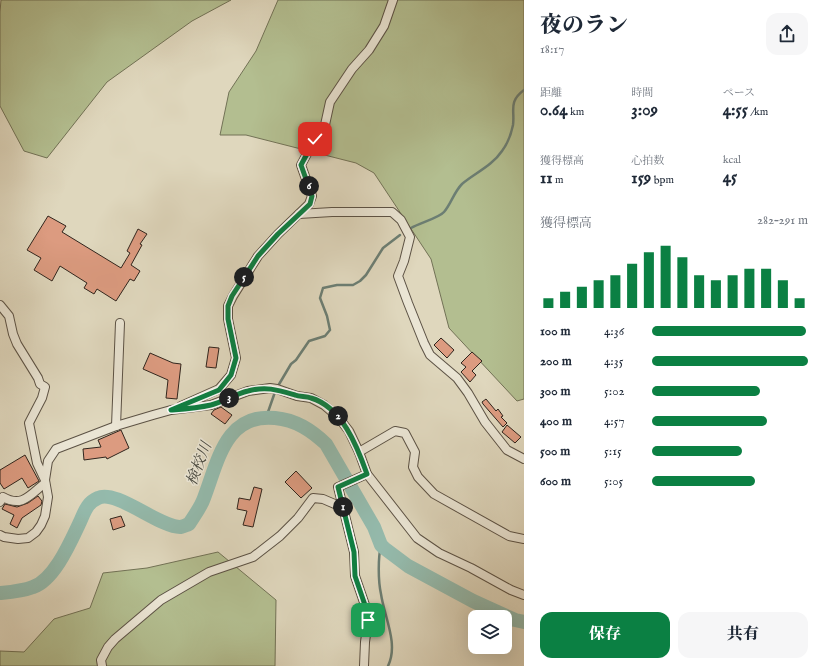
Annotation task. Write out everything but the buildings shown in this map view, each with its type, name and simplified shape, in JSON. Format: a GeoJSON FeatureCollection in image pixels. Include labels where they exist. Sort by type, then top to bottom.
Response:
{"type":"FeatureCollection","features":[{"type":"Feature","properties":{"kind":"street"},"geometry":{"type":"LineString","coordinates":[[1,497],[17,502],[24,500],[45,482],[48,461],[56,449],[116,426],[171,410],[219,390],[231,375],[236,358],[228,319],[228,306],[232,296],[258,256],[278,234],[310,204],[312,196],[301,165],[315,139],[324,134],[330,102],[352,69],[369,50],[384,26],[393,0]]}},
{"type":"Feature","properties":{"kind":"street"},"geometry":{"type":"LineString","coordinates":[[299,214],[332,212],[392,212],[401,220],[410,237],[404,262],[398,276],[430,355],[457,378],[468,393],[485,422],[507,450],[524,459]]}},
{"type":"Feature","properties":{"kind":"street"},"geometry":{"type":"LineString","coordinates":[[0,304],[9,316],[17,344],[38,378],[40,384],[45,387],[42,398],[29,423],[37,463],[45,482],[48,497],[45,516],[36,532],[28,538],[18,540],[0,535]]}},
{"type":"Feature","properties":{"kind":"street"},"geometry":{"type":"LineString","coordinates":[[116,426],[120,323]]}},
{"type":"Feature","properties":{"kind":"street"},"geometry":{"type":"LineString","coordinates":[[171,410],[211,405],[248,391],[270,388],[297,396],[311,398],[324,405],[338,417],[349,431],[367,474],[417,538],[440,553],[511,590],[524,595]]}},
{"type":"Feature","properties":{"kind":"street"},"geometry":{"type":"LineString","coordinates":[[359,452],[395,431],[405,433],[414,452],[413,467],[418,477],[434,494],[509,536],[524,539]]}},
{"type":"Feature","properties":{"kind":"street"},"geometry":{"type":"LineString","coordinates":[[364,666],[368,620],[366,608],[355,576],[354,552],[338,487],[367,474]]}},
{"type":"Feature","properties":{"kind":"street"},"geometry":{"type":"LineString","coordinates":[[102,666],[101,660],[111,643],[161,600],[209,572],[253,557],[289,527],[313,498],[323,498],[344,508]]}},
{"type":"Feature","properties":{"kind":"green space"},"geometry":{"type":"Polygon","coordinates":[[[1,0],[231,0],[192,21],[107,82],[47,158],[24,151],[0,106],[1,0]]]}},
{"type":"Feature","properties":{"kind":"green space"},"geometry":{"type":"Polygon","coordinates":[[[278,0],[524,0],[524,399],[517,401],[449,328],[431,259],[374,173],[356,163],[246,135],[220,135],[229,92],[256,51],[278,0]]]}},
{"type":"Feature","properties":{"kind":"green space"},"geometry":{"type":"Polygon","coordinates":[[[218,552],[276,600],[275,666],[0,666],[0,651],[24,652],[54,619],[90,608],[103,573],[147,568],[218,552]]]}},
{"type":"Feature","properties":{"kind":"waterway"},"geometry":{"type":"LineString","coordinates":[[411,228],[444,212],[462,184],[498,156],[509,139],[513,125],[514,102],[519,94],[524,90]]}},
{"type":"Feature","properties":{"kind":"waterway"},"geometry":{"type":"LineString","coordinates":[[278,386],[291,364],[296,360],[309,341],[325,336],[330,330],[327,316],[320,298],[323,288],[337,285],[353,285],[360,281],[366,275],[383,248],[400,235]]}},
{"type":"Feature","properties":{"kind":"waterway"},"geometry":{"type":"LineString","coordinates":[[267,417],[275,392]]}},
{"type":"Feature","properties":{"kind":"waterway","name":"検校川"},"geometry":{"type":"LineString","coordinates":[[0,593],[33,587],[48,577],[66,550],[86,509],[94,500],[98,498],[106,497],[126,503],[171,525],[180,527],[189,524],[203,501],[219,456],[234,432],[245,423],[258,419],[275,418],[283,419],[303,426],[326,444],[374,527],[381,545],[384,548],[408,566],[473,601],[515,620],[524,622]]}},
{"type":"Feature","properties":{"kind":"waterway"},"geometry":{"type":"LineString","coordinates":[[381,545],[379,582],[390,630],[392,649],[388,666]]}},
{"type":"Feature","properties":{"kind":"route"},"geometry":{"type":"LineString","coordinates":[[315,139],[301,165],[312,196],[310,204],[278,234],[258,256],[232,296],[228,306],[228,319],[236,358],[231,375],[219,390],[171,410],[211,405],[248,391],[270,388],[297,396],[311,398],[324,405],[338,417],[349,431],[367,474],[338,487],[354,552],[355,576],[366,608],[368,620]]}}]}
